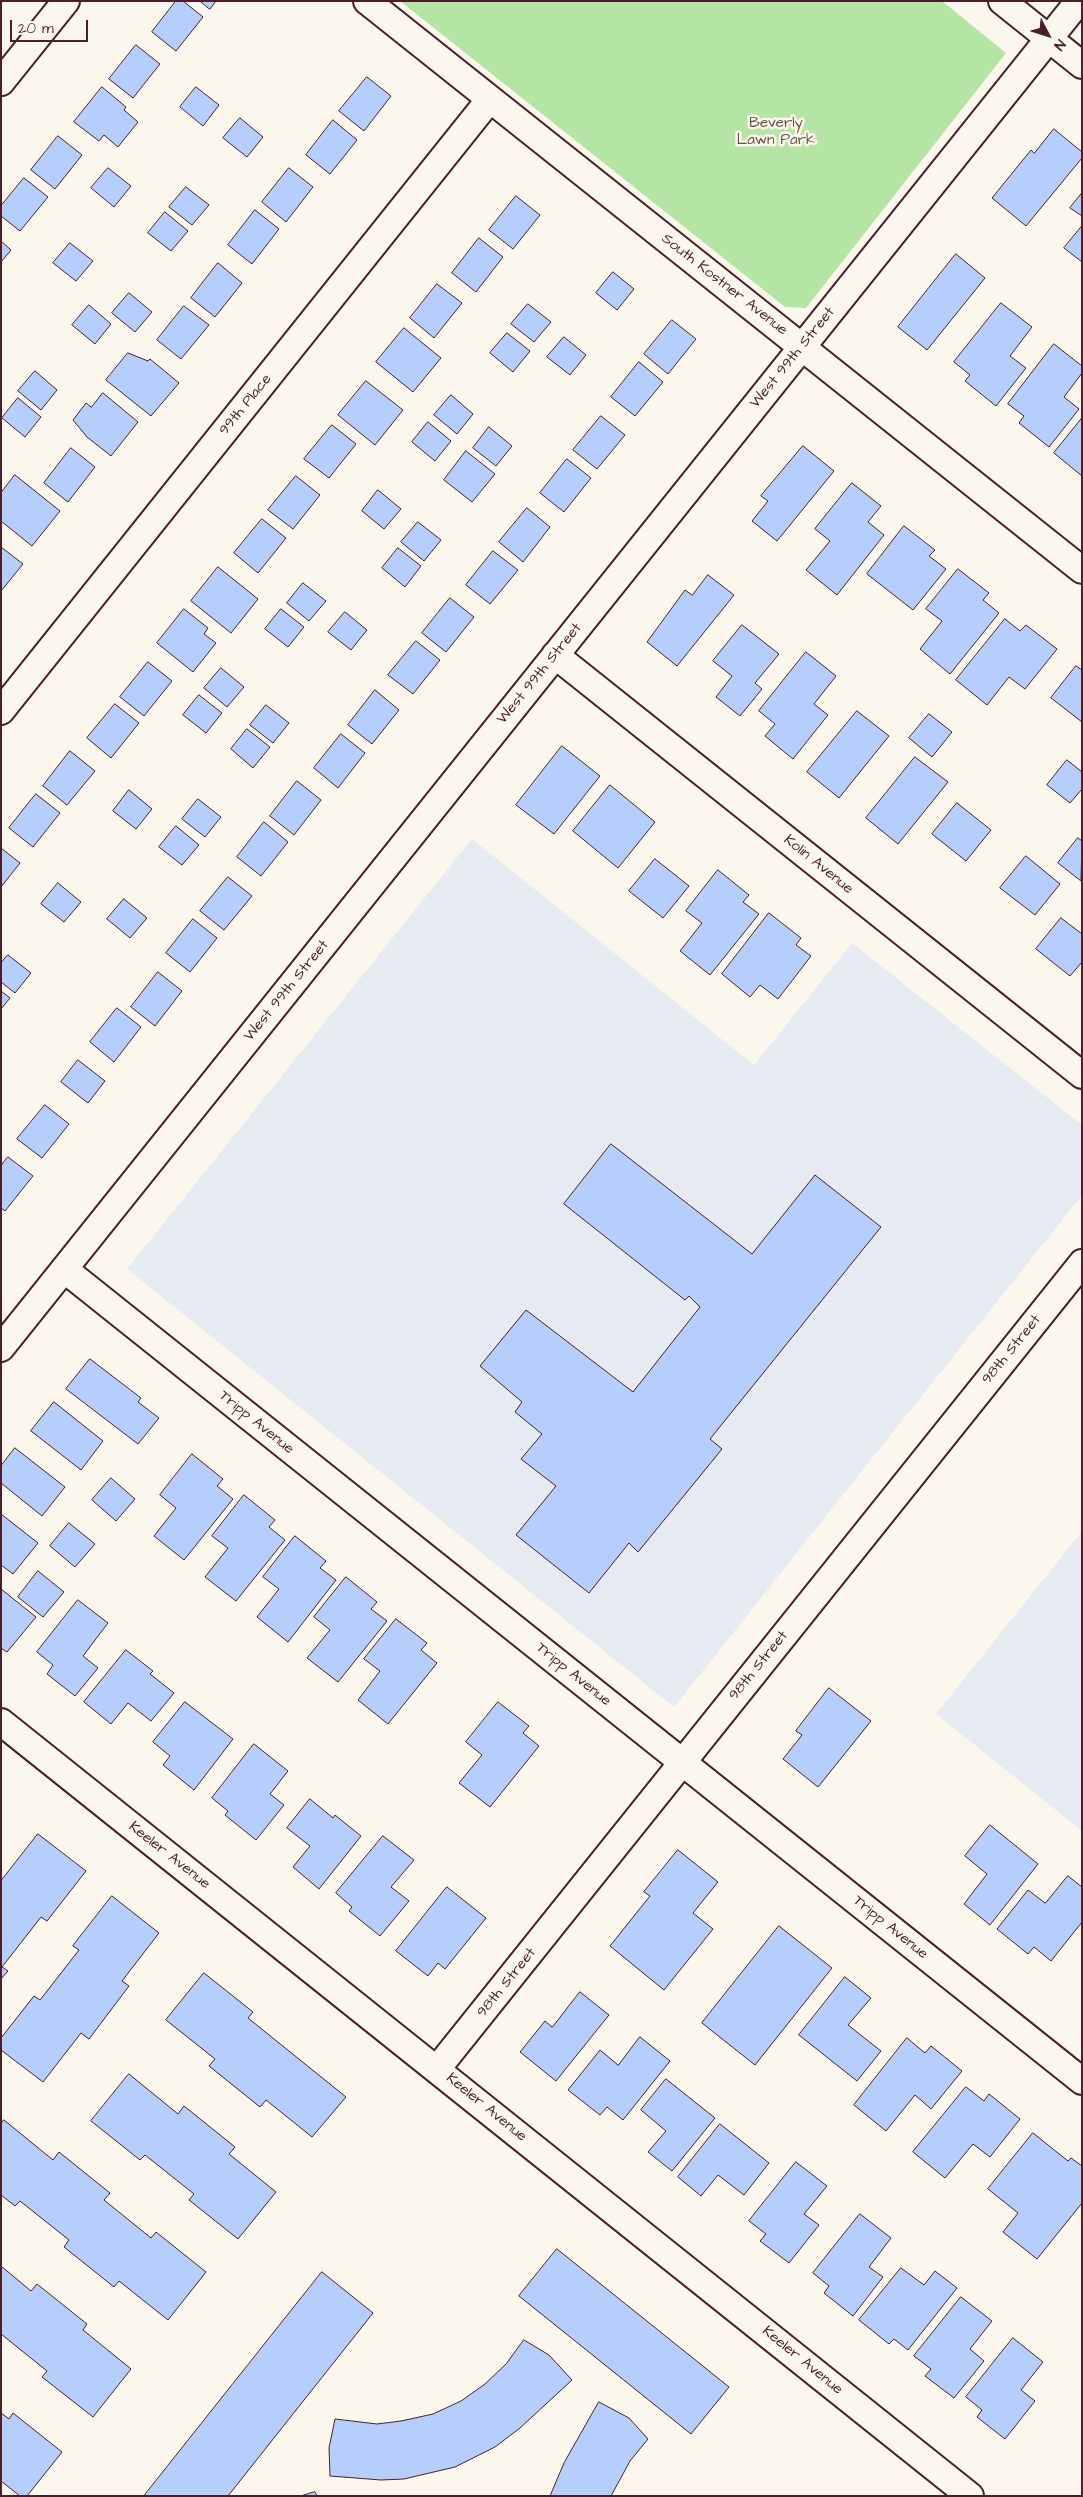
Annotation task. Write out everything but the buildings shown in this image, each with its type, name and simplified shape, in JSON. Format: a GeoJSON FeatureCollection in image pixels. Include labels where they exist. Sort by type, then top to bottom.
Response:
{"type":"FeatureCollection","features":[{"type":"Feature","properties":{"kind":"street"},"geometry":{"type":"LineString","coordinates":[[1,82],[66,1]]}},
{"type":"Feature","properties":{"kind":"street","name":"South Kostner Avenue"},"geometry":{"type":"LineString","coordinates":[[367,1],[1082,570]]}},
{"type":"Feature","properties":{"kind":"street"},"geometry":{"type":"LineString","coordinates":[[1002,1],[1082,65]]}},
{"type":"Feature","properties":{"kind":"street","name":"West 99th Street"},"geometry":{"type":"LineString","coordinates":[[1,1348],[1079,1]]}},
{"type":"Feature","properties":{"kind":"street","name":"99th Place"},"geometry":{"type":"LineString","coordinates":[[1,711],[490,99]]}},
{"type":"Feature","properties":{"kind":"street","name":"Kolin Avenue"},"geometry":{"type":"LineString","coordinates":[[555,656],[1082,1075]]}},
{"type":"Feature","properties":{"kind":"street","name":"98th Street"},"geometry":{"type":"LineString","coordinates":[[437,2069],[1082,1263]]}},
{"type":"Feature","properties":{"kind":"street","name":"Tripp Avenue"},"geometry":{"type":"LineString","coordinates":[[64,1269],[1082,2081]]}},
{"type":"Feature","properties":{"kind":"street","name":"Keeler Avenue"},"geometry":{"type":"LineString","coordinates":[[1,1722],[970,2496]]}},
{"type":"Feature","properties":{"kind":"shaded area"},"geometry":{"type":"Polygon","coordinates":[[[472,839],[754,1065],[852,943],[1082,1125],[1082,1195],[674,1707],[127,1269],[472,839]]]}},
{"type":"Feature","properties":{"kind":"shaded area"},"geometry":{"type":"Polygon","coordinates":[[[1082,1531],[1082,1831],[936,1714],[1082,1531]]]}},
{"type":"Feature","properties":{"kind":"green space","name":"Beverly Lawn Park"},"geometry":{"type":"Polygon","coordinates":[[[400,1],[942,1],[1006,53],[806,308],[785,307],[400,1]]]}}]}
